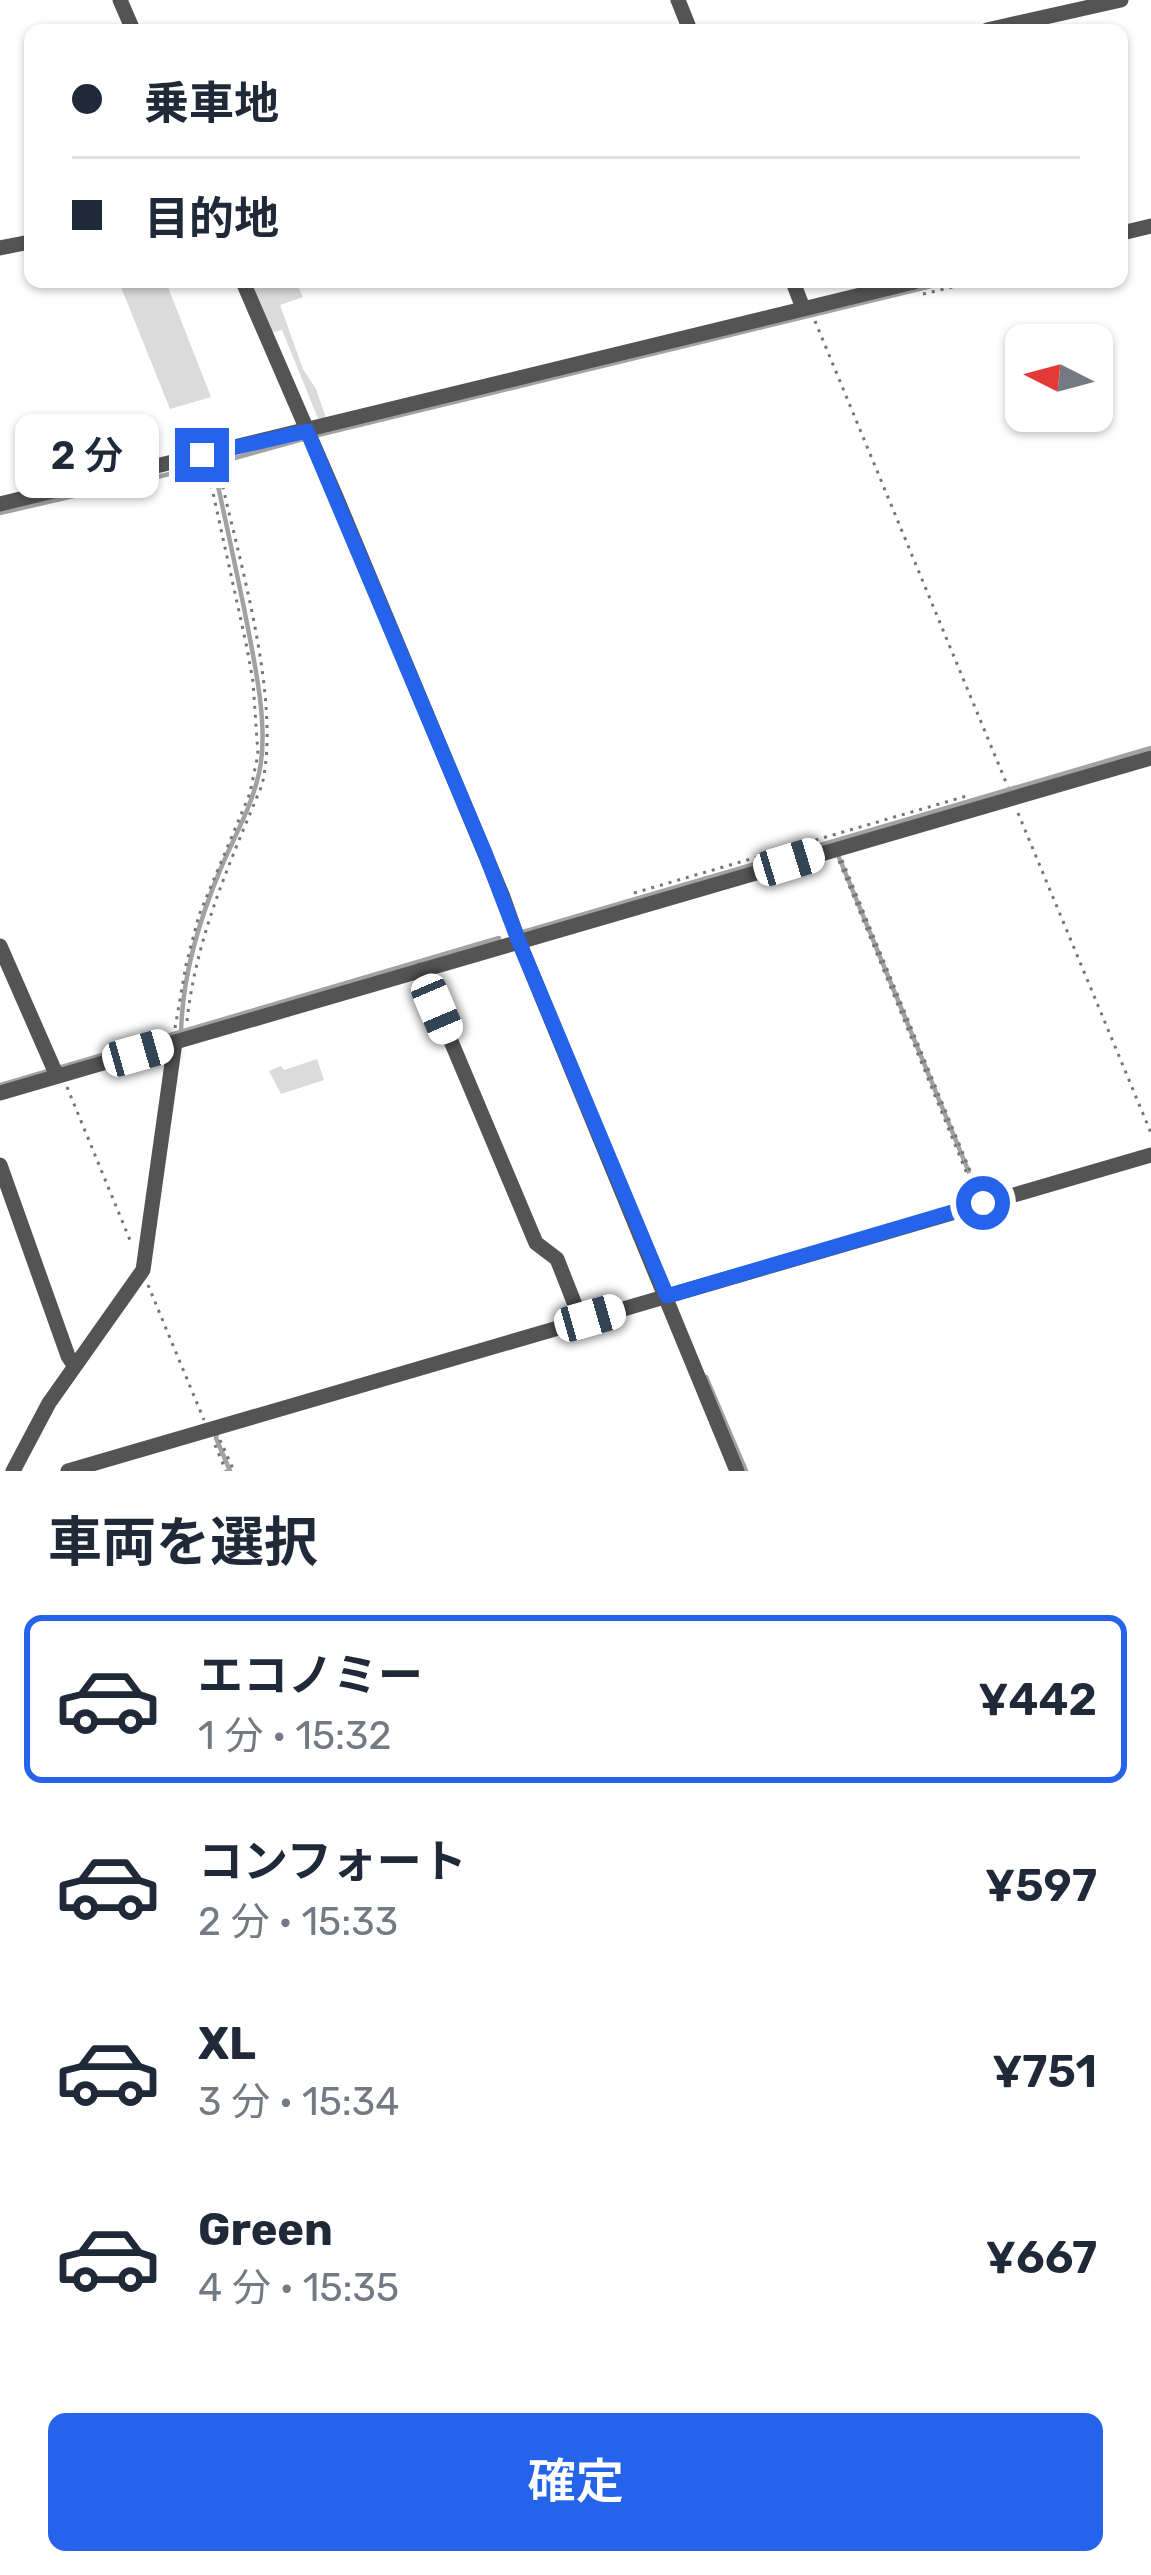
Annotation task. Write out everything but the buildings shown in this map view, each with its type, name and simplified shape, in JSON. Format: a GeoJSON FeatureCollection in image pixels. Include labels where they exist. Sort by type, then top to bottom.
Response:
{"type":"FeatureCollection","features":[{"type":"Feature","properties":{"kind":"street"},"geometry":{"type":"LineString","coordinates":[[1014,24],[1121,0]]}},
{"type":"Feature","properties":{"kind":"street"},"geometry":{"type":"LineString","coordinates":[[246,288],[503,897],[736,1471]]}},
{"type":"Feature","properties":{"kind":"street"},"geometry":{"type":"LineString","coordinates":[[797,288],[809,314]]}},
{"type":"Feature","properties":{"kind":"street"},"geometry":{"type":"LineString","coordinates":[[0,504],[309,435],[809,314],[894,288]]}},
{"type":"Feature","properties":{"kind":"street"},"geometry":{"type":"LineString","coordinates":[[0,1093],[57,1072],[836,848],[1010,792],[1151,758]]}},
{"type":"Feature","properties":{"kind":"street"},"geometry":{"type":"LineString","coordinates":[[0,946],[57,1072]]}},
{"type":"Feature","properties":{"kind":"street"},"geometry":{"type":"LineString","coordinates":[[421,970],[536,1243],[557,1258],[581,1320]]}},
{"type":"Feature","properties":{"kind":"street"},"geometry":{"type":"LineString","coordinates":[[13,1471],[74,1365],[145,1277],[180,1036]]}},
{"type":"Feature","properties":{"kind":"street"},"geometry":{"type":"LineString","coordinates":[[68,1471],[1151,1155]]}},
{"type":"Feature","properties":{"kind":"street"},"geometry":{"type":"LineString","coordinates":[[0,1165],[74,1365]]}},
{"type":"Feature","properties":{"kind":"path"},"geometry":{"type":"LineString","coordinates":[[809,314],[1151,1133]]}},
{"type":"Feature","properties":{"kind":"path"},"geometry":{"type":"LineString","coordinates":[[180,1036],[215,899],[268,762],[260,667],[219,470],[224,465]]}},
{"type":"Feature","properties":{"kind":"path"},"geometry":{"type":"LineString","coordinates":[[180,1036],[186,965],[199,916],[250,794],[258,754],[253,682],[208,470],[182,475]]}},
{"type":"Feature","properties":{"kind":"path"},"geometry":{"type":"LineString","coordinates":[[836,848],[982,1203]]}},
{"type":"Feature","properties":{"kind":"path"},"geometry":{"type":"LineString","coordinates":[[57,1072],[226,1471]]}},
{"type":"Feature","properties":{"kind":"shaded area"},"geometry":{"type":"Polygon","coordinates":[[[121,288],[168,288],[211,397],[170,409],[121,288]]]}},
{"type":"Feature","properties":{"kind":"shaded area"},"geometry":{"type":"Polygon","coordinates":[[[252,288],[299,288],[303,297],[280,305],[326,418],[319,421],[282,330],[271,333],[252,288]]]}},
{"type":"Feature","properties":{"kind":"shaded area"},"geometry":{"type":"Polygon","coordinates":[[[317,1059],[324,1080],[281,1094],[269,1071],[317,1059]]]}},
{"type":"Feature","properties":{"kind":"waterway"},"geometry":{"type":"LineString","coordinates":[[314,436],[923,288]]}},
{"type":"Feature","properties":{"kind":"waterway"},"geometry":{"type":"LineString","coordinates":[[0,513],[303,439]]}},
{"type":"Feature","properties":{"kind":"waterway"},"geometry":{"type":"LineString","coordinates":[[181,1038],[184,994],[199,929],[252,797],[262,754],[256,669],[213,464]]}},
{"type":"Feature","properties":{"kind":"waterway"},"geometry":{"type":"LineString","coordinates":[[523,932],[1151,748]]}},
{"type":"Feature","properties":{"kind":"waterway"},"geometry":{"type":"LineString","coordinates":[[838,855],[980,1199]]}},
{"type":"Feature","properties":{"kind":"waterway"},"geometry":{"type":"LineString","coordinates":[[0,1085],[499,938]]}},
{"type":"Feature","properties":{"kind":"waterway"},"geometry":{"type":"LineString","coordinates":[[706,1377],[746,1471]]}},
{"type":"Feature","properties":{"kind":"waterway"},"geometry":{"type":"LineString","coordinates":[[217,1433],[230,1471]]}},
{"type":"Feature","properties":{"kind":"route"},"geometry":{"type":"LineString","coordinates":[[202,455],[307,431],[667,1296],[983,1203]]}}]}
